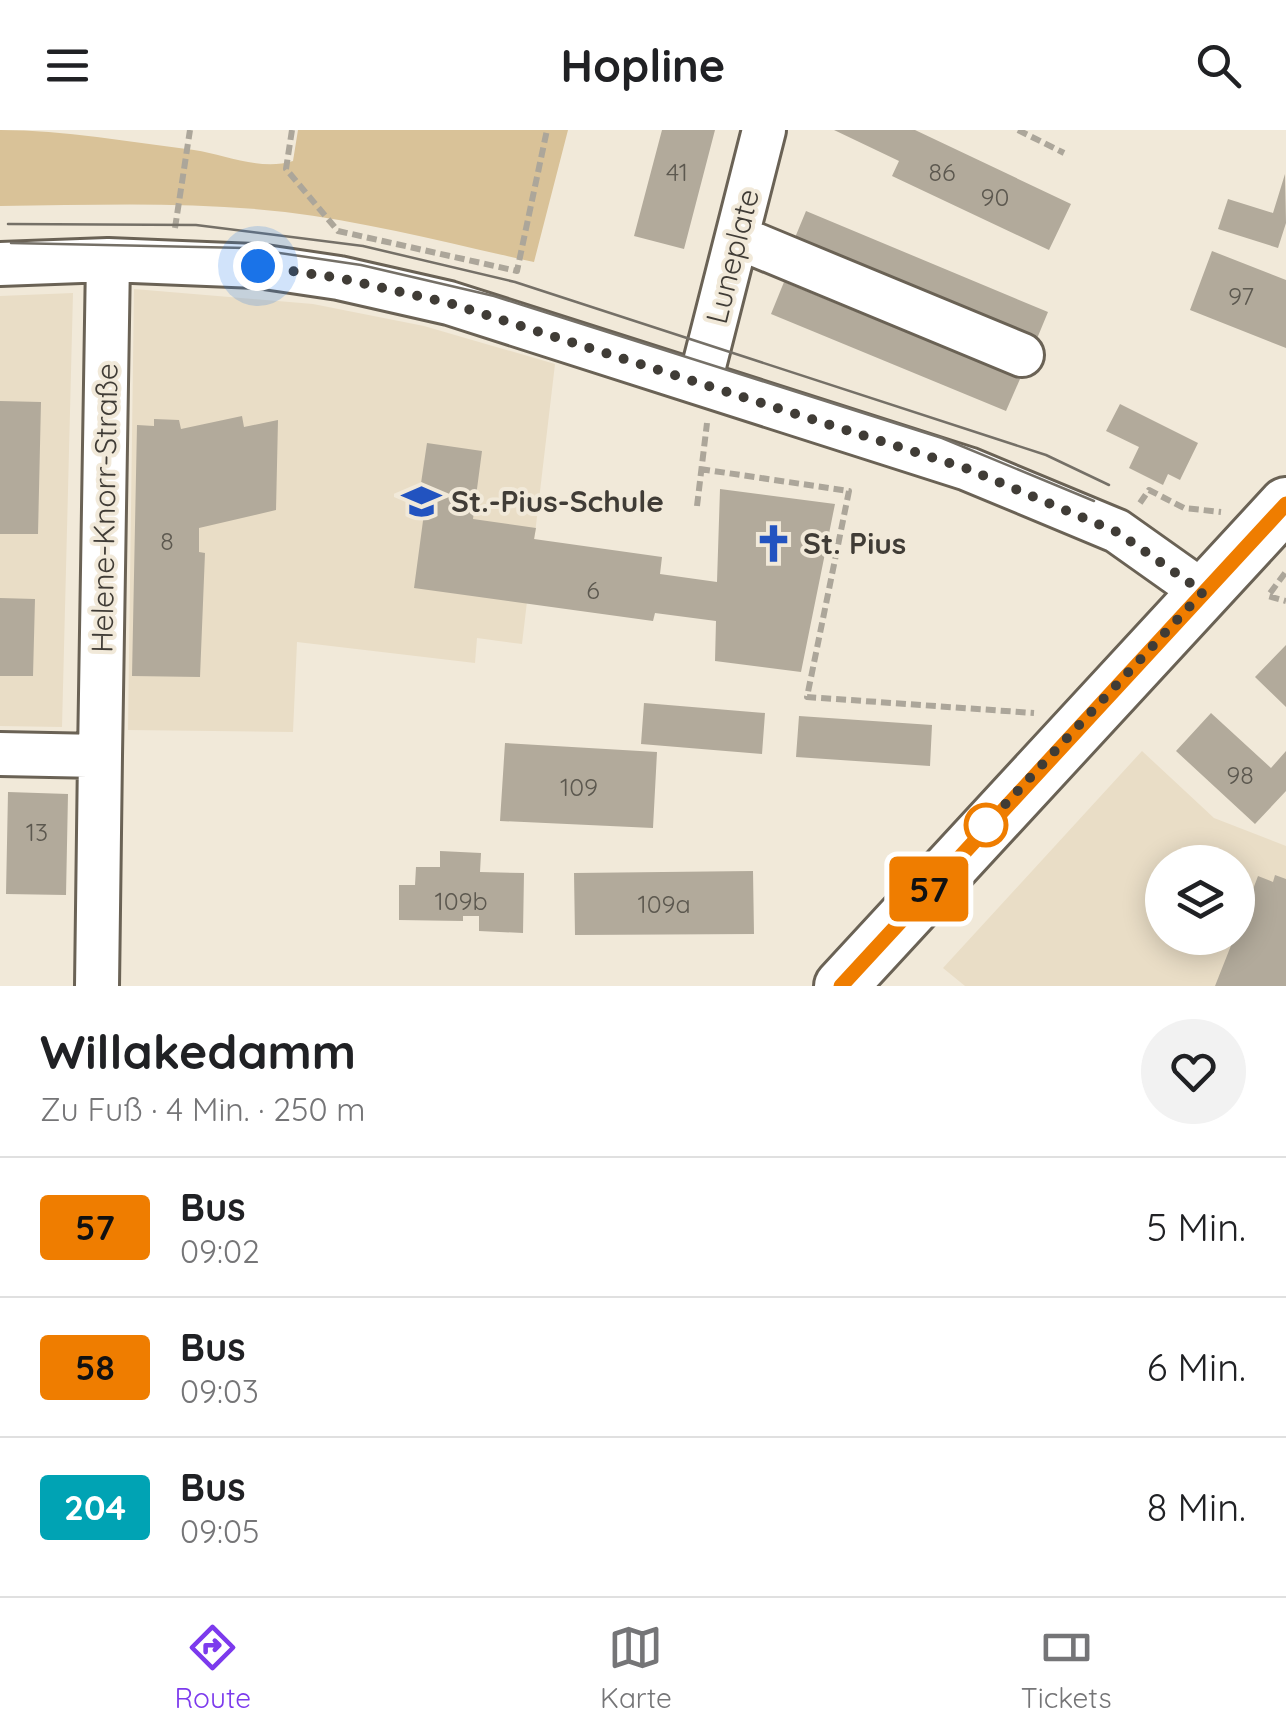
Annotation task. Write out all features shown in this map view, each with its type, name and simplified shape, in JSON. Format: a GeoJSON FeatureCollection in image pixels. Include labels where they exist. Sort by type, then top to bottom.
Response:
{"type":"FeatureCollection","features":[{"type":"Feature","properties":{"kind":"main road"},"geometry":{"type":"LineString","coordinates":[[841,986],[1203,592],[1279,534]]}},
{"type":"Feature","properties":{"kind":"street","name":"Luneplate"},"geometry":{"type":"LineString","coordinates":[[700,382],[764,130]]}},
{"type":"Feature","properties":{"kind":"street"},"geometry":{"type":"LineString","coordinates":[[736,237],[1022,356]]}},
{"type":"Feature","properties":{"kind":"street"},"geometry":{"type":"LineString","coordinates":[[0,264],[108,260],[258,266],[339,278],[449,303],[968,469],[1117,532],[1203,592]]}},
{"type":"Feature","properties":{"kind":"street","name":"Helene-Knorr-Straße"},"geometry":{"type":"LineString","coordinates":[[98,986],[108,260]]}},
{"type":"Feature","properties":{"kind":"street"},"geometry":{"type":"LineString","coordinates":[[0,754],[100,756]]}},
{"type":"Feature","properties":{"kind":"path"},"geometry":{"type":"LineString","coordinates":[[170,261],[190,130]]}},
{"type":"Feature","properties":{"kind":"path"},"geometry":{"type":"LineString","coordinates":[[292,130],[286,170],[338,231],[517,271],[547,130]]}},
{"type":"Feature","properties":{"kind":"path"},"geometry":{"type":"LineString","coordinates":[[1018,130],[1064,153]]}},
{"type":"Feature","properties":{"kind":"path"},"geometry":{"type":"LineString","coordinates":[[697,506],[708,414],[700,382]]}},
{"type":"Feature","properties":{"kind":"path"},"geometry":{"type":"LineString","coordinates":[[700,469],[849,491],[807,697],[1086,717]]}},
{"type":"Feature","properties":{"kind":"path"},"geometry":{"type":"LineString","coordinates":[[1117,532],[1149,490],[1184,508],[1216,514],[1232,508],[1279,534],[1268,596],[1286,601]]}},
{"type":"Feature","properties":{"kind":"shaded area"},"geometry":{"type":"Polygon","coordinates":[[[0,130],[97,137],[281,164],[293,161],[298,130],[568,130],[534,262],[378,227],[285,212],[178,205],[0,206],[0,130]]]}},
{"type":"Feature","properties":{"kind":"shaded area"},"geometry":{"type":"Polygon","coordinates":[[[134,289],[313,304],[424,326],[555,364],[522,644],[477,638],[475,663],[297,642],[293,732],[128,730],[134,289]]]}},
{"type":"Feature","properties":{"kind":"shaded area"},"geometry":{"type":"Polygon","coordinates":[[[73,293],[62,727],[0,726],[0,296],[73,293]]]}},
{"type":"Feature","properties":{"kind":"shaded area"},"geometry":{"type":"Polygon","coordinates":[[[1142,751],[1214,818],[1286,846],[1286,986],[965,986],[943,968],[1142,751]]]}},
{"type":"Feature","properties":{"kind":"building"},"geometry":{"type":"Polygon","coordinates":[[[662,130],[715,130],[684,249],[634,236],[662,130]]]}},
{"type":"Feature","properties":{"kind":"building"},"geometry":{"type":"Polygon","coordinates":[[[834,130],[915,130],[1071,204],[1049,250],[892,176],[899,161],[834,130]]]}},
{"type":"Feature","properties":{"kind":"building"},"geometry":{"type":"Polygon","coordinates":[[[1285,174],[1286,223],[1278,248],[1218,229],[1228,199],[1273,213],[1285,174]]]}},
{"type":"Feature","properties":{"kind":"building"},"geometry":{"type":"Polygon","coordinates":[[[806,211],[1048,312],[1036,341],[794,240],[806,211]]]}},
{"type":"Feature","properties":{"kind":"building"},"geometry":{"type":"Polygon","coordinates":[[[1212,251],[1286,280],[1286,348],[1190,310],[1212,251]]]}},
{"type":"Feature","properties":{"kind":"building"},"geometry":{"type":"Polygon","coordinates":[[[784,282],[1020,379],[1006,411],[771,314],[784,282]]]}},
{"type":"Feature","properties":{"kind":"building"},"geometry":{"type":"Polygon","coordinates":[[[0,401],[41,402],[38,534],[0,534],[0,401]]]}},
{"type":"Feature","properties":{"kind":"building"},"geometry":{"type":"Polygon","coordinates":[[[1120,404],[1198,443],[1180,480],[1168,474],[1163,485],[1129,468],[1139,447],[1106,431],[1120,404]]]}},
{"type":"Feature","properties":{"kind":"building"},"geometry":{"type":"Polygon","coordinates":[[[242,416],[244,427],[278,420],[276,510],[199,528],[199,552],[205,553],[200,677],[132,676],[137,425],[154,426],[154,419],[179,420],[181,429],[242,416]]]}},
{"type":"Feature","properties":{"kind":"building"},"geometry":{"type":"Polygon","coordinates":[[[427,443],[482,451],[473,519],[536,528],[534,539],[662,557],[660,574],[717,582],[720,489],[835,504],[801,672],[715,661],[716,621],[655,613],[653,621],[414,588],[427,491],[420,490],[427,443]]]}},
{"type":"Feature","properties":{"kind":"building"},"geometry":{"type":"Polygon","coordinates":[[[0,598],[35,599],[33,676],[0,676],[0,598]]]}},
{"type":"Feature","properties":{"kind":"building"},"geometry":{"type":"Polygon","coordinates":[[[1286,645],[1286,707],[1255,677],[1286,645]]]}},
{"type":"Feature","properties":{"kind":"building"},"geometry":{"type":"Polygon","coordinates":[[[644,703],[765,713],[762,754],[641,744],[644,703]]]}},
{"type":"Feature","properties":{"kind":"building"},"geometry":{"type":"Polygon","coordinates":[[[1211,713],[1271,768],[1286,751],[1286,791],[1255,824],[1176,751],[1211,713]]]}},
{"type":"Feature","properties":{"kind":"building"},"geometry":{"type":"Polygon","coordinates":[[[799,716],[932,725],[930,766],[796,757],[799,716]]]}},
{"type":"Feature","properties":{"kind":"building"},"geometry":{"type":"Polygon","coordinates":[[[505,743],[657,752],[653,828],[500,821],[505,743]]]}},
{"type":"Feature","properties":{"kind":"building"},"geometry":{"type":"Polygon","coordinates":[[[8,792],[68,794],[66,895],[6,894],[8,792]]]}},
{"type":"Feature","properties":{"kind":"building"},"geometry":{"type":"Polygon","coordinates":[[[440,851],[481,853],[480,872],[524,873],[523,933],[479,931],[479,916],[463,916],[463,921],[399,920],[399,885],[415,885],[416,867],[440,867],[440,851]]]}},
{"type":"Feature","properties":{"kind":"building"},"geometry":{"type":"Polygon","coordinates":[[[753,871],[754,934],[575,935],[574,873],[753,871]]]}},
{"type":"Feature","properties":{"kind":"building"},"geometry":{"type":"Polygon","coordinates":[[[1275,875],[1286,879],[1286,986],[1215,986],[1227,955],[1255,955],[1255,884],[1258,876],[1273,882],[1275,875]]]}},
{"type":"Feature","properties":{"kind":"tram line"},"geometry":{"type":"LineString","coordinates":[[8,224],[196,225],[363,246],[515,282],[1046,455],[1109,485]]}},
{"type":"Feature","properties":{"kind":"tram line"},"geometry":{"type":"LineString","coordinates":[[11,243],[246,248],[361,265],[494,296],[942,438],[1094,501]]}},
{"type":"Feature","properties":{"kind":"bus line","name":"57"},"geometry":{"type":"LineString","coordinates":[[841,986],[1286,504]]}},
{"type":"Feature","properties":{"kind":"place","name":"St.-Pius-Schule"},"geometry":{"type":"Point","coordinates":[421,501]}},
{"type":"Feature","properties":{"kind":"place","name":"St. Pius"},"geometry":{"type":"Point","coordinates":[773,543]}},
{"type":"Feature","properties":{"kind":"route"},"geometry":{"type":"LineString","coordinates":[[258,266],[339,278],[449,303],[968,469],[1117,532],[1203,592],[986,825]]}}]}
